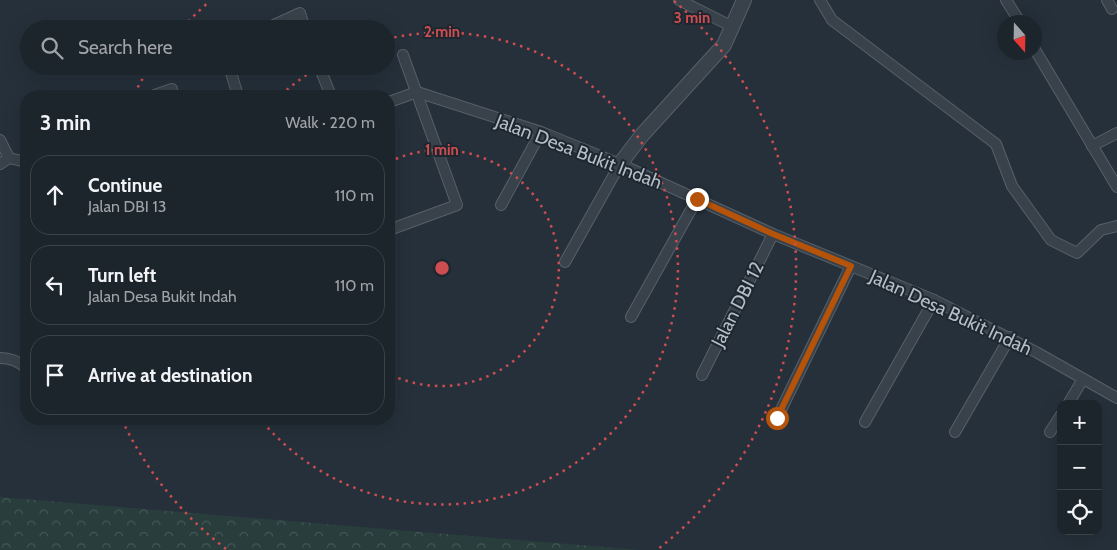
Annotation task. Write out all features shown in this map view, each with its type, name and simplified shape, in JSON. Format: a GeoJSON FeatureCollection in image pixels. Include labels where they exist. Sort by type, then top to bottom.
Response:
{"type":"FeatureCollection","features":[{"type":"Feature","properties":{"kind":"street"},"geometry":{"type":"LineString","coordinates":[[679,0],[733,27]]}},
{"type":"Feature","properties":{"kind":"street"},"geometry":{"type":"LineString","coordinates":[[565,262],[620,164],[642,135],[724,45],[744,0]]}},
{"type":"Feature","properties":{"kind":"street"},"geometry":{"type":"LineString","coordinates":[[820,0],[832,20],[996,144],[1012,186],[1051,240],[1077,253],[1101,230],[1117,226]]}},
{"type":"Feature","properties":{"kind":"street"},"geometry":{"type":"LineString","coordinates":[[1006,0],[1016,15]]}},
{"type":"Feature","properties":{"kind":"street"},"geometry":{"type":"LineString","coordinates":[[285,20],[300,13],[302,20]]}},
{"type":"Feature","properties":{"kind":"street"},"geometry":{"type":"LineString","coordinates":[[395,228],[457,205],[403,55]]}},
{"type":"Feature","properties":{"kind":"street"},"geometry":{"type":"LineString","coordinates":[[1041,60],[1117,187]]}},
{"type":"Feature","properties":{"kind":"street"},"geometry":{"type":"LineString","coordinates":[[232,75],[236,90]]}},
{"type":"Feature","properties":{"kind":"street"},"geometry":{"type":"LineString","coordinates":[[323,75],[329,90]]}},
{"type":"Feature","properties":{"kind":"street"},"geometry":{"type":"LineString","coordinates":[[395,100],[417,92]]}},
{"type":"Feature","properties":{"kind":"street","name":"Jalan Desa Bukit Indah"},"geometry":{"type":"LineString","coordinates":[[417,92],[541,132],[620,164],[773,234],[934,300],[1010,338],[1117,398]]}},
{"type":"Feature","properties":{"kind":"street"},"geometry":{"type":"LineString","coordinates":[[501,206],[541,132]]}},
{"type":"Feature","properties":{"kind":"street"},"geometry":{"type":"LineString","coordinates":[[1092,146],[1117,133]]}},
{"type":"Feature","properties":{"kind":"street"},"geometry":{"type":"LineString","coordinates":[[0,140],[9,158]]}},
{"type":"Feature","properties":{"kind":"street"},"geometry":{"type":"LineString","coordinates":[[0,164],[9,158],[20,161]]}},
{"type":"Feature","properties":{"kind":"street"},"geometry":{"type":"LineString","coordinates":[[631,317],[697,199]]}},
{"type":"Feature","properties":{"kind":"street","name":"Jalan DBI 12"},"geometry":{"type":"LineString","coordinates":[[702,374],[773,234]]}},
{"type":"Feature","properties":{"kind":"street"},"geometry":{"type":"LineString","coordinates":[[777,418],[851,266]]}},
{"type":"Feature","properties":{"kind":"street"},"geometry":{"type":"LineString","coordinates":[[865,422],[934,300]]}},
{"type":"Feature","properties":{"kind":"street"},"geometry":{"type":"LineString","coordinates":[[955,432],[1010,338]]}},
{"type":"Feature","properties":{"kind":"street"},"geometry":{"type":"LineString","coordinates":[[0,358],[9,358],[20,363]]}},
{"type":"Feature","properties":{"kind":"street"},"geometry":{"type":"LineString","coordinates":[[1070,400],[1083,379]]}},
{"type":"Feature","properties":{"kind":"street"},"geometry":{"type":"LineString","coordinates":[[1050,432],[1057,421]]}},
{"type":"Feature","properties":{"kind":"green space"},"geometry":{"type":"Polygon","coordinates":[[[0,497],[640,550],[0,550],[0,497]]]}},
{"type":"Feature","properties":{"kind":"route"},"geometry":{"type":"LineString","coordinates":[[697,199],[773,234],[851,266],[777,418]]}}]}
